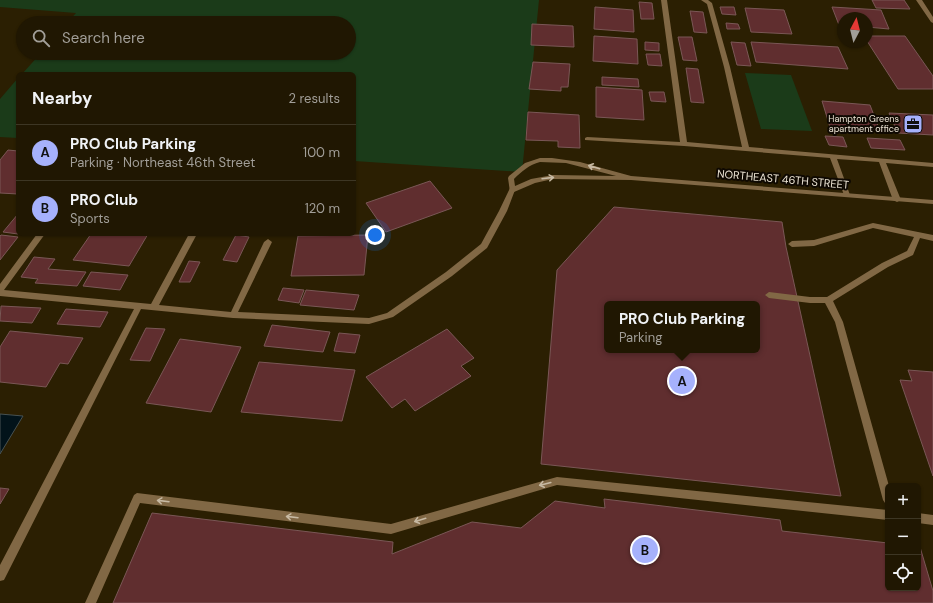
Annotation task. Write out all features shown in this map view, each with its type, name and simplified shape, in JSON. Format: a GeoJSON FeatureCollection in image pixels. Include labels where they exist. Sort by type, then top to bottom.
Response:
{"type":"FeatureCollection","features":[{"type":"Feature","properties":{"kind":"street"},"geometry":{"type":"LineString","coordinates":[[664,0],[684,144]]}},
{"type":"Feature","properties":{"kind":"street"},"geometry":{"type":"LineString","coordinates":[[704,0],[710,3],[746,149]]}},
{"type":"Feature","properties":{"kind":"street"},"geometry":{"type":"LineString","coordinates":[[919,0],[933,21]]}},
{"type":"Feature","properties":{"kind":"street"},"geometry":{"type":"LineString","coordinates":[[587,139],[684,144],[933,165]]}},
{"type":"Feature","properties":{"kind":"street"},"geometry":{"type":"LineString","coordinates":[[833,156],[847,195]]}},
{"type":"Feature","properties":{"kind":"street","name":"NORTHEAST 46TH STREET"},"geometry":{"type":"LineString","coordinates":[[631,178],[578,163],[554,160],[532,162],[520,169],[511,178],[512,190],[533,180],[553,178],[631,178],[933,202]]}},
{"type":"Feature","properties":{"kind":"street"},"geometry":{"type":"LineString","coordinates":[[882,160],[897,200]]}},
{"type":"Feature","properties":{"kind":"street"},"geometry":{"type":"LineString","coordinates":[[0,294],[233,315],[369,321],[390,315],[449,274],[484,246],[503,211],[512,190]]}},
{"type":"Feature","properties":{"kind":"street"},"geometry":{"type":"LineString","coordinates":[[792,244],[814,243],[873,225],[918,236],[933,238]]}},
{"type":"Feature","properties":{"kind":"street"},"geometry":{"type":"LineString","coordinates":[[0,290],[40,236]]}},
{"type":"Feature","properties":{"kind":"street"},"geometry":{"type":"LineString","coordinates":[[154,308],[192,236]]}},
{"type":"Feature","properties":{"kind":"street"},"geometry":{"type":"LineString","coordinates":[[769,294],[810,300],[828,300],[885,265],[910,253],[918,236]]}},
{"type":"Feature","properties":{"kind":"street"},"geometry":{"type":"LineString","coordinates":[[233,315],[268,242]]}},
{"type":"Feature","properties":{"kind":"street"},"geometry":{"type":"LineString","coordinates":[[828,300],[839,322],[885,489]]}},
{"type":"Feature","properties":{"kind":"street"},"geometry":{"type":"LineString","coordinates":[[0,576],[139,306]]}},
{"type":"Feature","properties":{"kind":"street"},"geometry":{"type":"LineString","coordinates":[[90,603],[137,498],[391,529],[557,481],[885,515]]}},
{"type":"Feature","properties":{"kind":"street"},"geometry":{"type":"LineString","coordinates":[[921,518],[933,520]]}},
{"type":"Feature","properties":{"kind":"green space"},"geometry":{"type":"Polygon","coordinates":[[[0,0],[539,0],[522,172],[356,161],[356,72],[24,72],[35,60],[356,60],[356,16],[73,16],[76,13],[0,7],[0,0]]]}},
{"type":"Feature","properties":{"kind":"green space"},"geometry":{"type":"Polygon","coordinates":[[[745,73],[791,75],[812,131],[761,129],[745,73]]]}},
{"type":"Feature","properties":{"kind":"green space"},"geometry":{"type":"Polygon","coordinates":[[[16,80],[16,138],[0,137],[0,99],[16,80]]]}},
{"type":"Feature","properties":{"kind":"shaded area"},"geometry":{"type":"Polygon","coordinates":[[[0,414],[23,416],[0,454],[0,414]]]}},
{"type":"Feature","properties":{"kind":"building"},"geometry":{"type":"Polygon","coordinates":[[[872,0],[904,0],[910,9],[876,8],[872,0]]]}},
{"type":"Feature","properties":{"kind":"building"},"geometry":{"type":"Polygon","coordinates":[[[639,2],[652,3],[654,19],[641,19],[639,2]]]}},
{"type":"Feature","properties":{"kind":"building"},"geometry":{"type":"Polygon","coordinates":[[[595,7],[633,10],[634,32],[594,29],[595,7]]]}},
{"type":"Feature","properties":{"kind":"building"},"geometry":{"type":"Polygon","coordinates":[[[720,7],[734,7],[736,15],[722,14],[720,7]]]}},
{"type":"Feature","properties":{"kind":"building"},"geometry":{"type":"Polygon","coordinates":[[[832,7],[881,10],[889,29],[873,28],[873,12],[837,12],[837,20],[832,7]]]}},
{"type":"Feature","properties":{"kind":"building"},"geometry":{"type":"Polygon","coordinates":[[[745,8],[784,10],[792,34],[751,32],[745,8]]]}},
{"type":"Feature","properties":{"kind":"building"},"geometry":{"type":"Polygon","coordinates":[[[690,11],[703,12],[707,33],[694,32],[690,11]]]}},
{"type":"Feature","properties":{"kind":"building"},"geometry":{"type":"Polygon","coordinates":[[[726,23],[738,24],[740,29],[727,29],[726,23]]]}},
{"type":"Feature","properties":{"kind":"building"},"geometry":{"type":"Polygon","coordinates":[[[532,24],[573,26],[574,47],[531,45],[532,24]]]}},
{"type":"Feature","properties":{"kind":"building"},"geometry":{"type":"Polygon","coordinates":[[[594,36],[637,39],[638,64],[593,61],[594,36]]]}},
{"type":"Feature","properties":{"kind":"building"},"geometry":{"type":"Polygon","coordinates":[[[873,36],[905,36],[933,76],[933,89],[898,89],[872,48],[873,48],[873,36]]]}},
{"type":"Feature","properties":{"kind":"building"},"geometry":{"type":"Polygon","coordinates":[[[678,37],[692,37],[697,61],[683,60],[678,37]]]}},
{"type":"Feature","properties":{"kind":"building"},"geometry":{"type":"Polygon","coordinates":[[[645,42],[659,43],[659,51],[645,50],[645,42]]]}},
{"type":"Feature","properties":{"kind":"building"},"geometry":{"type":"Polygon","coordinates":[[[731,42],[745,43],[751,66],[737,65],[731,42]]]}},
{"type":"Feature","properties":{"kind":"building"},"geometry":{"type":"Polygon","coordinates":[[[751,42],[837,47],[848,69],[756,62],[751,42]]]}},
{"type":"Feature","properties":{"kind":"building"},"geometry":{"type":"Polygon","coordinates":[[[646,54],[660,54],[662,66],[648,65],[646,54]]]}},
{"type":"Feature","properties":{"kind":"building"},"geometry":{"type":"Polygon","coordinates":[[[533,62],[570,64],[568,87],[561,87],[561,91],[529,89],[533,62]]]}},
{"type":"Feature","properties":{"kind":"building"},"geometry":{"type":"Polygon","coordinates":[[[686,68],[698,69],[704,103],[691,102],[686,68]]]}},
{"type":"Feature","properties":{"kind":"building"},"geometry":{"type":"Polygon","coordinates":[[[602,77],[638,79],[639,87],[602,85],[602,77]]]}},
{"type":"Feature","properties":{"kind":"building"},"geometry":{"type":"Polygon","coordinates":[[[596,87],[642,90],[644,120],[596,117],[596,87]]]}},
{"type":"Feature","properties":{"kind":"building"},"geometry":{"type":"Polygon","coordinates":[[[649,92],[664,92],[666,102],[651,101],[649,92]]]}},
{"type":"Feature","properties":{"kind":"building"},"geometry":{"type":"Polygon","coordinates":[[[822,101],[870,105],[880,131],[830,127],[822,101]]]}},
{"type":"Feature","properties":{"kind":"building"},"geometry":{"type":"Polygon","coordinates":[[[528,112],[579,115],[580,148],[558,147],[558,141],[526,140],[528,112]]]}},
{"type":"Feature","properties":{"kind":"building","name":"Hampton Greens apartment office"},"geometry":{"type":"Polygon","coordinates":[[[889,113],[933,115],[933,135],[898,133],[889,113]]]}},
{"type":"Feature","properties":{"kind":"building"},"geometry":{"type":"Polygon","coordinates":[[[825,136],[843,137],[847,147],[829,145],[825,136]]]}},
{"type":"Feature","properties":{"kind":"building"},"geometry":{"type":"Polygon","coordinates":[[[867,138],[900,140],[905,150],[871,148],[867,138]]]}},
{"type":"Feature","properties":{"kind":"building"},"geometry":{"type":"Polygon","coordinates":[[[8,150],[16,151],[16,194],[0,193],[0,160],[8,150]]]}},
{"type":"Feature","properties":{"kind":"building"},"geometry":{"type":"Polygon","coordinates":[[[430,181],[452,208],[386,232],[366,203],[430,181]]]}},
{"type":"Feature","properties":{"kind":"building"},"geometry":{"type":"Polygon","coordinates":[[[614,207],[782,222],[786,247],[841,496],[541,464],[557,270],[614,207]]]}},
{"type":"Feature","properties":{"kind":"building"},"geometry":{"type":"Polygon","coordinates":[[[16,216],[16,234],[3,232],[16,216]]]}},
{"type":"Feature","properties":{"kind":"building"},"geometry":{"type":"Polygon","coordinates":[[[368,235],[364,275],[291,276],[298,236],[368,235]]]}},
{"type":"Feature","properties":{"kind":"building"},"geometry":{"type":"Polygon","coordinates":[[[0,236],[18,237],[0,260],[0,236]]]}},
{"type":"Feature","properties":{"kind":"building"},"geometry":{"type":"Polygon","coordinates":[[[90,236],[147,236],[129,266],[73,260],[90,236]]]}},
{"type":"Feature","properties":{"kind":"building"},"geometry":{"type":"Polygon","coordinates":[[[235,236],[249,237],[237,262],[223,260],[235,236]]]}},
{"type":"Feature","properties":{"kind":"building"},"geometry":{"type":"Polygon","coordinates":[[[34,257],[55,259],[48,269],[86,272],[77,286],[35,283],[38,279],[21,277],[34,257]]]}},
{"type":"Feature","properties":{"kind":"building"},"geometry":{"type":"Polygon","coordinates":[[[189,261],[200,262],[190,282],[179,282],[189,261]]]}},
{"type":"Feature","properties":{"kind":"building"},"geometry":{"type":"Polygon","coordinates":[[[91,272],[128,275],[120,290],[83,286],[91,272]]]}},
{"type":"Feature","properties":{"kind":"building"},"geometry":{"type":"Polygon","coordinates":[[[283,288],[304,290],[299,303],[278,300],[283,288]]]}},
{"type":"Feature","properties":{"kind":"building"},"geometry":{"type":"Polygon","coordinates":[[[306,290],[359,295],[354,310],[300,305],[306,290]]]}},
{"type":"Feature","properties":{"kind":"building"},"geometry":{"type":"Polygon","coordinates":[[[1,306],[41,308],[32,323],[0,321],[1,306]]]}},
{"type":"Feature","properties":{"kind":"building"},"geometry":{"type":"Polygon","coordinates":[[[66,309],[108,312],[100,327],[57,324],[66,309]]]}},
{"type":"Feature","properties":{"kind":"building"},"geometry":{"type":"Polygon","coordinates":[[[272,325],[330,332],[323,352],[264,346],[272,325]]]}},
{"type":"Feature","properties":{"kind":"building"},"geometry":{"type":"Polygon","coordinates":[[[146,328],[165,329],[150,361],[130,360],[146,328]]]}},
{"type":"Feature","properties":{"kind":"building"},"geometry":{"type":"Polygon","coordinates":[[[447,329],[474,358],[461,366],[471,376],[415,411],[405,399],[392,408],[366,377],[447,329]]]}},
{"type":"Feature","properties":{"kind":"building"},"geometry":{"type":"Polygon","coordinates":[[[10,331],[83,338],[68,364],[60,363],[46,387],[0,382],[0,347],[10,331]]]}},
{"type":"Feature","properties":{"kind":"building"},"geometry":{"type":"Polygon","coordinates":[[[339,333],[360,335],[355,353],[334,351],[339,333]]]}},
{"type":"Feature","properties":{"kind":"building"},"geometry":{"type":"Polygon","coordinates":[[[180,339],[241,347],[211,412],[146,403],[180,339]]]}},
{"type":"Feature","properties":{"kind":"building"},"geometry":{"type":"Polygon","coordinates":[[[259,362],[355,370],[342,421],[241,412],[259,362]]]}},
{"type":"Feature","properties":{"kind":"building"},"geometry":{"type":"Polygon","coordinates":[[[908,370],[933,372],[933,476],[900,380],[912,381],[908,370]]]}},
{"type":"Feature","properties":{"kind":"building"},"geometry":{"type":"Polygon","coordinates":[[[0,488],[9,489],[0,504],[0,488]]]}},
{"type":"Feature","properties":{"kind":"building"},"geometry":{"type":"Polygon","coordinates":[[[604,499],[780,520],[782,531],[885,543],[885,591],[921,591],[921,550],[933,591],[933,603],[113,603],[152,513],[393,542],[392,554],[472,522],[521,528],[555,501],[605,508],[604,499]]]}},
{"type":"Feature","properties":{"kind":"place","name":"Hampton Greens apartment office"},"geometry":{"type":"Point","coordinates":[913,124]}},
{"type":"Feature","properties":{"kind":"place","name":"PRO Club Parking"},"geometry":{"type":"Point","coordinates":[682,381]}},
{"type":"Feature","properties":{"kind":"place","name":"PRO Club"},"geometry":{"type":"Point","coordinates":[645,550]}}]}
